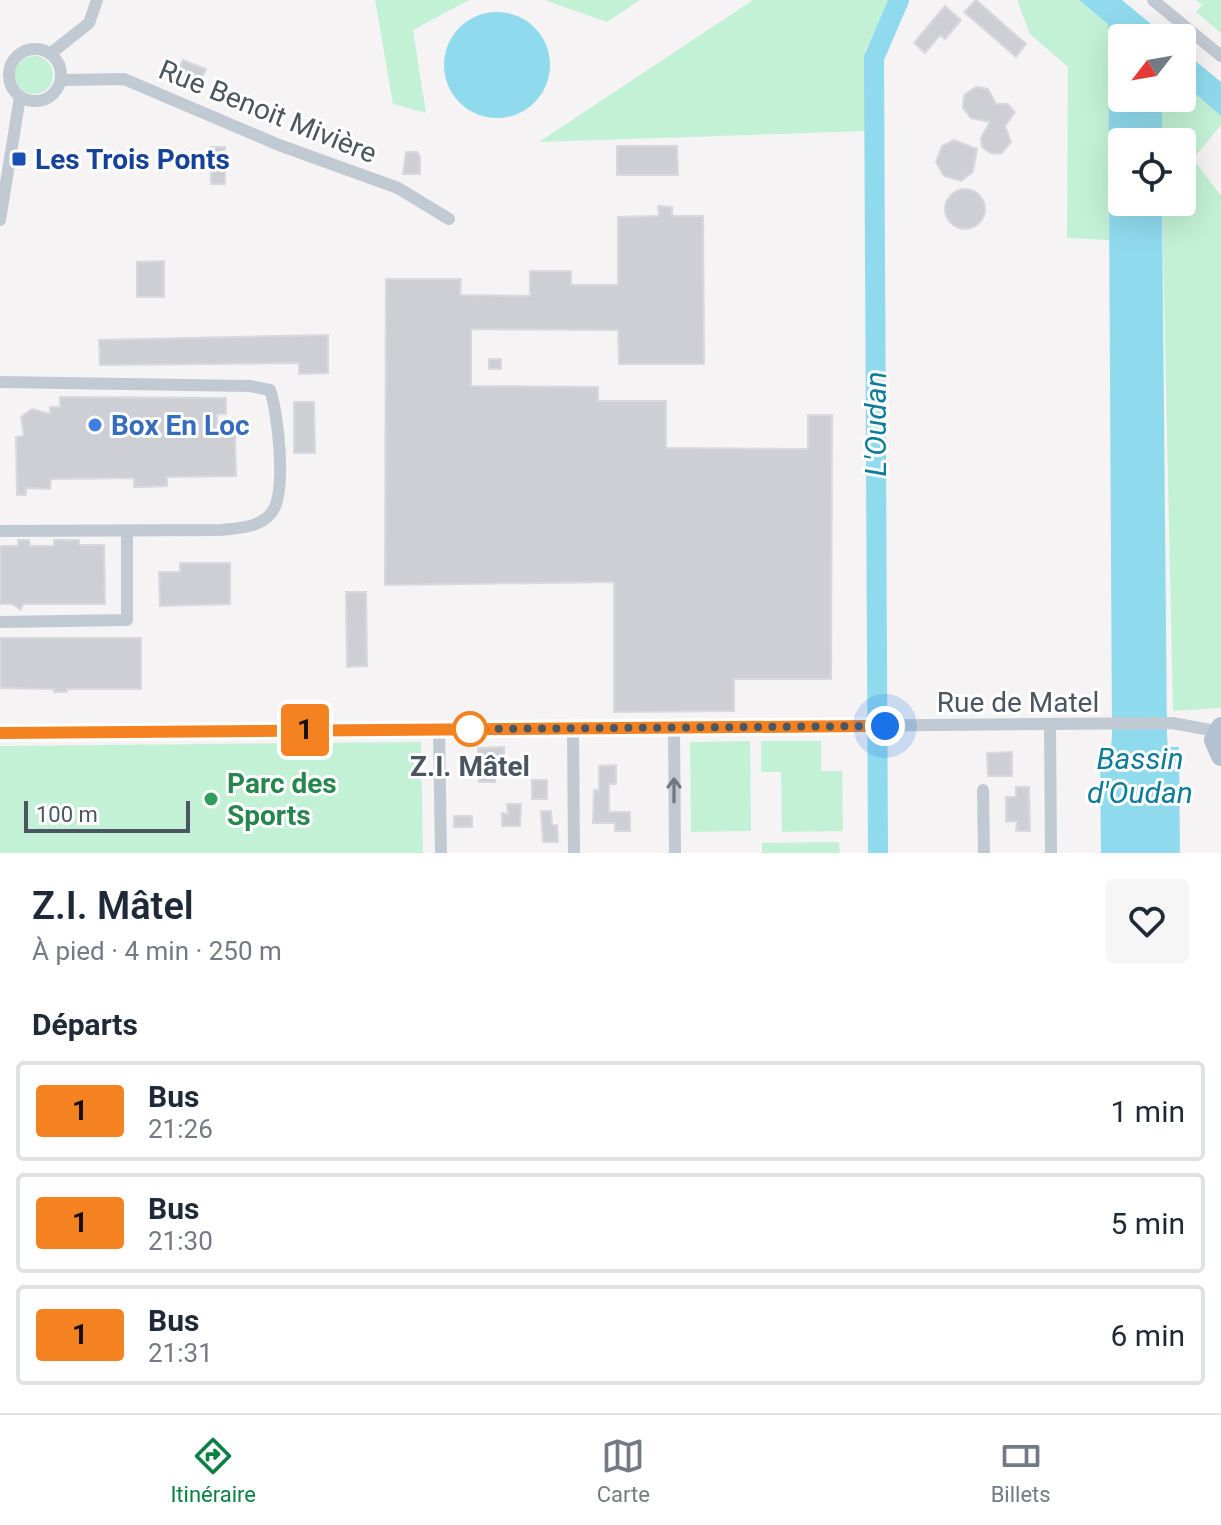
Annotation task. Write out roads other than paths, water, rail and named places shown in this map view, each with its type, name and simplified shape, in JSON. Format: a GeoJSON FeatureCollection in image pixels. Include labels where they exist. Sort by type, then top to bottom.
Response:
{"type":"FeatureCollection","features":[{"type":"Feature","properties":{"kind":"main road"},"geometry":{"type":"LineString","coordinates":[[1219,729],[1214,740],[1221,756]]}},
{"type":"Feature","properties":{"kind":"street"},"geometry":{"type":"LineString","coordinates":[[50,54],[89,23],[97,0]]}},
{"type":"Feature","properties":{"kind":"street"},"geometry":{"type":"LineString","coordinates":[[1153,0],[1221,56]]}},
{"type":"Feature","properties":{"kind":"street"},"geometry":{"type":"LineString","coordinates":[[32,49],[50,54],[59,65],[61,80],[54,93],[42,101],[20,97],[9,82],[11,64],[16,57],[32,49]]}},
{"type":"Feature","properties":{"kind":"street","name":"Rue Benoit Mivière"},"geometry":{"type":"LineString","coordinates":[[61,80],[124,79],[279,145],[398,188],[449,219]]}},
{"type":"Feature","properties":{"kind":"street"},"geometry":{"type":"LineString","coordinates":[[0,220],[20,97]]}},
{"type":"Feature","properties":{"kind":"street"},"geometry":{"type":"LineString","coordinates":[[0,382],[250,386],[270,390],[277,410],[278,494],[273,512],[254,526],[127,531],[0,531]]}},
{"type":"Feature","properties":{"kind":"street"},"geometry":{"type":"LineString","coordinates":[[0,622],[127,620],[127,531]]}},
{"type":"Feature","properties":{"kind":"street","name":"Rue de Matel"},"geometry":{"type":"LineString","coordinates":[[0,733],[1101,727],[1172,723],[1219,729]]}},
{"type":"Feature","properties":{"kind":"street"},"geometry":{"type":"LineString","coordinates":[[1050,725],[1051,853]]}},
{"type":"Feature","properties":{"kind":"street"},"geometry":{"type":"LineString","coordinates":[[674,728],[675,853]]}},
{"type":"Feature","properties":{"kind":"street"},"geometry":{"type":"LineString","coordinates":[[439,729],[441,853]]}},
{"type":"Feature","properties":{"kind":"street"},"geometry":{"type":"LineString","coordinates":[[573,729],[574,853]]}},
{"type":"Feature","properties":{"kind":"street"},"geometry":{"type":"LineString","coordinates":[[983,790],[984,853]]}},
{"type":"Feature","properties":{"kind":"water","name":"Bassin d'Oudan"},"geometry":{"type":"Polygon","coordinates":[[[1079,0],[1122,0],[1151,24],[1108,24],[1079,0]]]}},
{"type":"Feature","properties":{"kind":"water"},"geometry":{"type":"Polygon","coordinates":[[[497,12],[517,16],[535,27],[546,45],[550,65],[546,85],[535,103],[517,114],[497,118],[477,114],[459,103],[448,85],[444,65],[448,45],[459,27],[477,16],[497,12]]]}},
{"type":"Feature","properties":{"kind":"water"},"geometry":{"type":"Polygon","coordinates":[[[1196,61],[1221,82],[1221,116],[1196,94],[1196,61]]]}},
{"type":"Feature","properties":{"kind":"water","name":"Bassin d'Oudan"},"geometry":{"type":"Polygon","coordinates":[[[1108,112],[1162,112],[1162,128],[1109,128],[1108,112]]]}},
{"type":"Feature","properties":{"kind":"water","name":"Bassin d'Oudan"},"geometry":{"type":"Polygon","coordinates":[[[1109,216],[1162,216],[1167,736],[1168,747],[1179,747],[1180,853],[1101,853],[1100,749],[1111,747],[1109,216]]]}},
{"type":"Feature","properties":{"kind":"waterway","name":"L'Oudan"},"geometry":{"type":"LineString","coordinates":[[878,853],[874,58],[899,0]]}},
{"type":"Feature","properties":{"kind":"place","name":"Les Trois Ponts"},"geometry":{"type":"Point","coordinates":[19,159]}},
{"type":"Feature","properties":{"kind":"place","name":"Box En Loc"},"geometry":{"type":"Point","coordinates":[95,425]}},
{"type":"Feature","properties":{"kind":"place","name":"Z.I. Mâtel"},"geometry":{"type":"Point","coordinates":[470,729]}},
{"type":"Feature","properties":{"kind":"place","name":"Parc des Sports"},"geometry":{"type":"Point","coordinates":[211,799]}}]}
